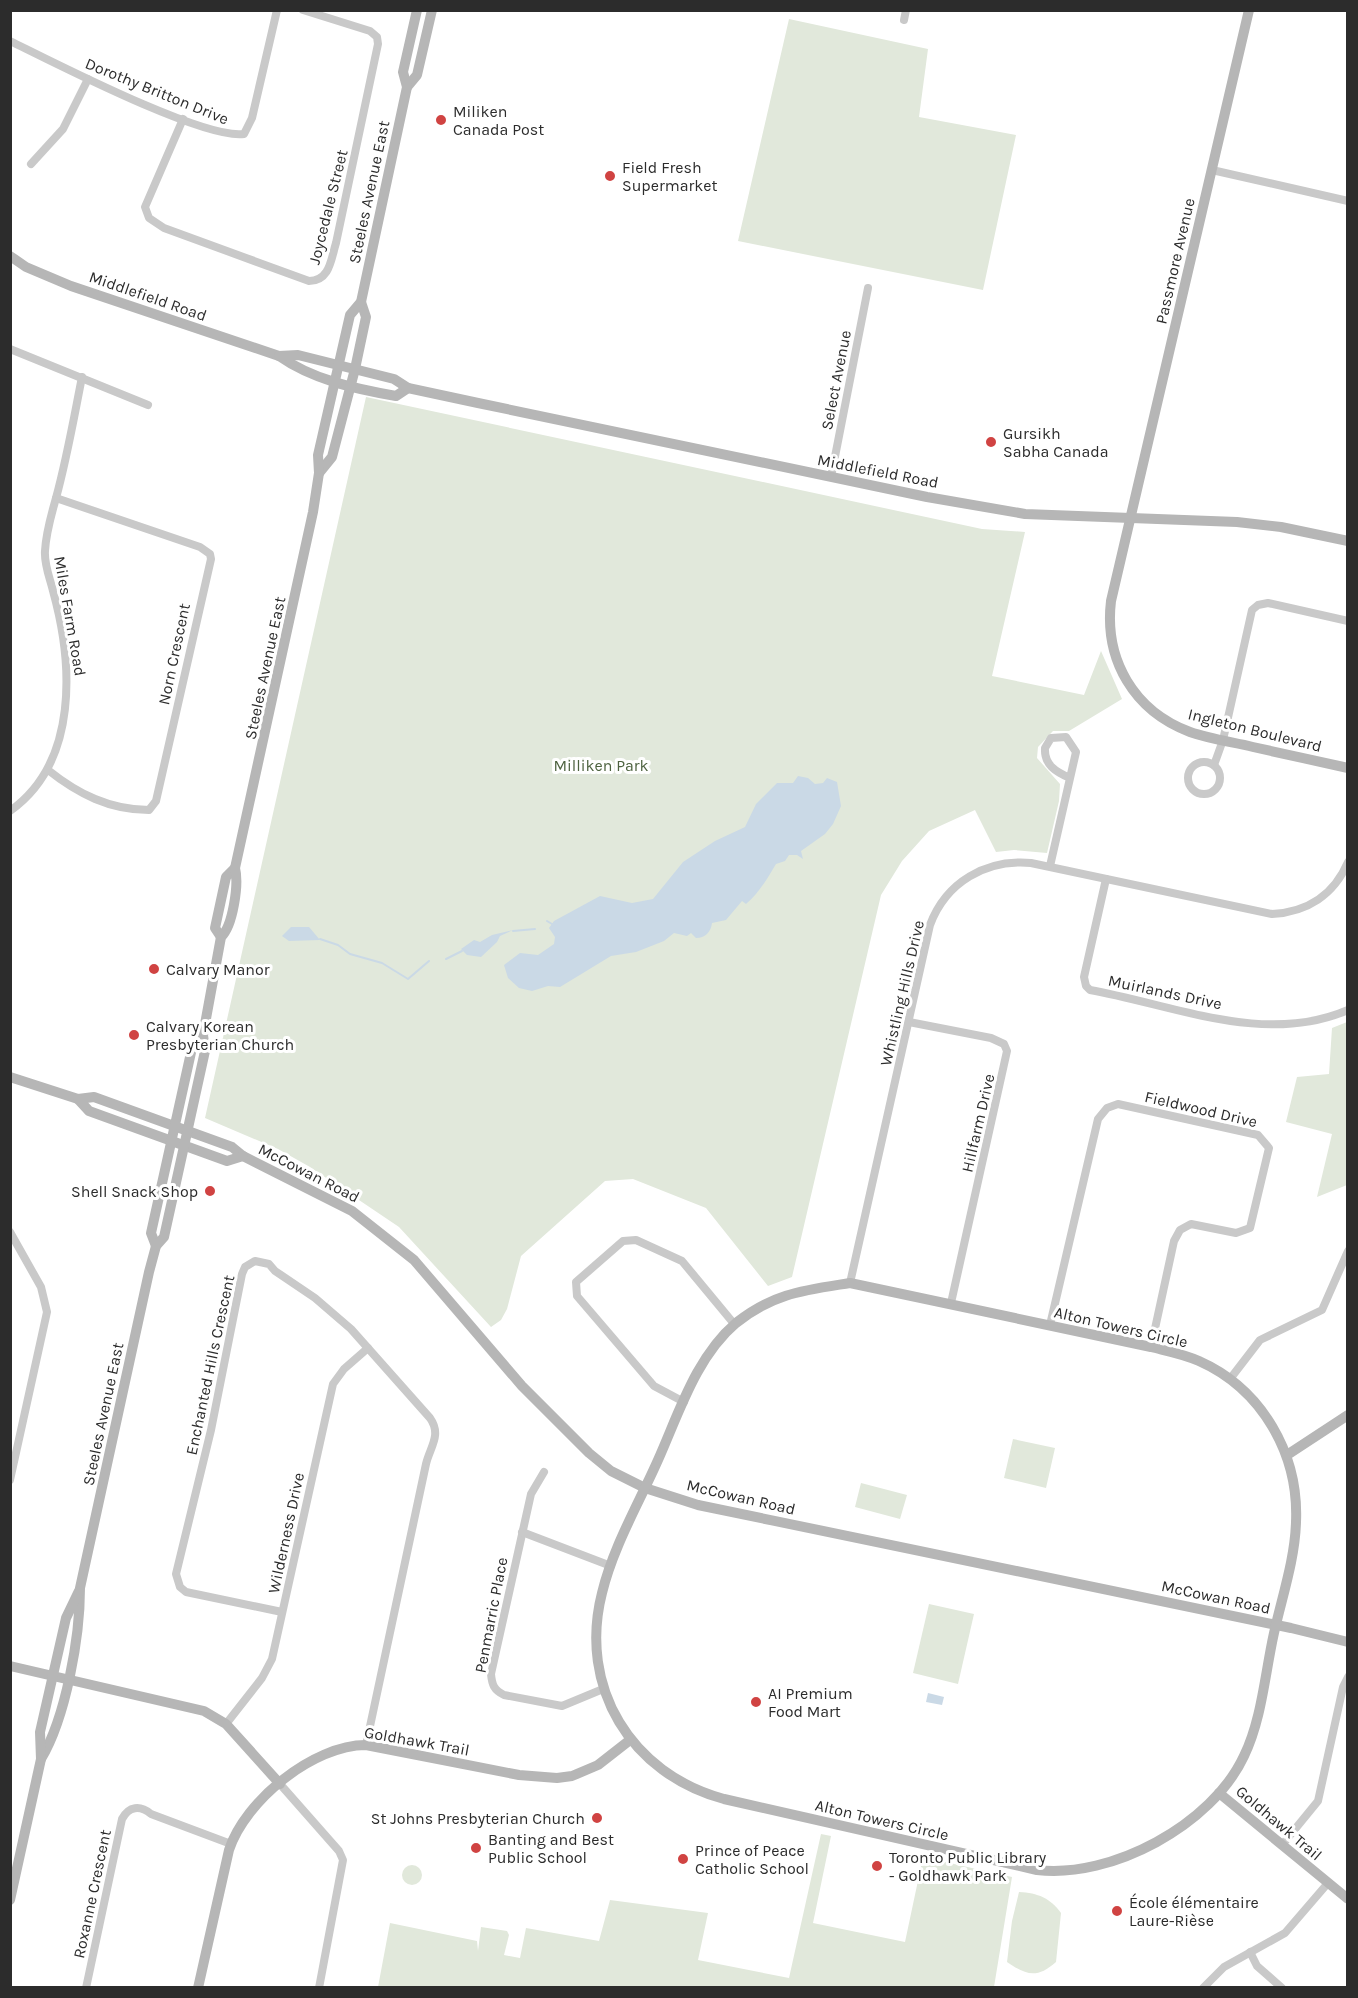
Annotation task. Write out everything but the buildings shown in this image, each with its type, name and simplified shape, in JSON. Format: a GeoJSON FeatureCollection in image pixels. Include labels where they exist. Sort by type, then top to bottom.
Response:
{"type":"FeatureCollection","features":[{"type":"Feature","properties":{"kind":"main road","name":"Steeles Avenue East"},"geometry":{"type":"LineString","coordinates":[[319,473],[332,457],[355,369],[366,317],[362,302],[406,87],[404,72],[417,10]]}},
{"type":"Feature","properties":{"kind":"main road","name":"Steeles Avenue East"},"geometry":{"type":"LineString","coordinates":[[406,87],[417,75],[432,10]]}},
{"type":"Feature","properties":{"kind":"main road","name":"Passmore Avenue"},"geometry":{"type":"LineString","coordinates":[[1131,518],[1249,10]]}},
{"type":"Feature","properties":{"kind":"main road","name":"Middlefield Road"},"geometry":{"type":"LineString","coordinates":[[10,256],[26,267],[71,286],[279,356],[295,367],[350,387],[396,396],[408,388]]}},
{"type":"Feature","properties":{"kind":"main road","name":"Steeles Avenue East"},"geometry":{"type":"LineString","coordinates":[[10,1900],[41,1759],[40,1732],[66,1618],[80,1588],[156,1246],[164,1237],[205,1051],[203,1035],[221,937],[228,931],[238,880],[235,868],[274,699],[319,473],[318,455],[350,315],[362,302]]}},
{"type":"Feature","properties":{"kind":"main road","name":"Middlefield Road"},"geometry":{"type":"LineString","coordinates":[[279,356],[298,355],[394,379],[408,388],[831,477],[1025,514],[1259,523],[1347,541]]}},
{"type":"Feature","properties":{"kind":"main road","name":"Ingleton Boulevard"},"geometry":{"type":"LineString","coordinates":[[1131,518],[1110,608],[1110,627],[1116,660],[1128,684],[1154,712],[1188,731],[1347,768]]}},
{"type":"Feature","properties":{"kind":"main road","name":"Steeles Avenue East"},"geometry":{"type":"LineString","coordinates":[[156,1246],[151,1233],[174,1127],[192,1048],[203,1035]]}},
{"type":"Feature","properties":{"kind":"main road","name":"McCowan Road"},"geometry":{"type":"LineString","coordinates":[[10,1077],[78,1099],[94,1097],[232,1147],[243,1156],[352,1211],[414,1260],[522,1386],[589,1454],[611,1471],[645,1488],[698,1505],[1276,1624],[1347,1642]]}},
{"type":"Feature","properties":{"kind":"main road","name":"McCowan Road"},"geometry":{"type":"LineString","coordinates":[[78,1099],[89,1111],[227,1161],[243,1156]]}},
{"type":"Feature","properties":{"kind":"main road","name":"Alton Towers Circle"},"geometry":{"type":"LineString","coordinates":[[850,1283],[951,1303],[1151,1347],[1198,1360],[1230,1379],[1266,1417],[1287,1455],[1296,1497],[1296,1530],[1250,1743],[1234,1775],[1220,1793],[1177,1828],[1125,1857],[1084,1869],[1045,1871],[717,1797],[696,1790],[665,1773],[630,1740],[603,1689],[597,1655],[597,1618],[602,1592],[611,1566],[684,1402],[707,1357],[735,1325],[753,1311],[785,1295],[817,1286],[850,1283]]}},
{"type":"Feature","properties":{"kind":"main road"},"geometry":{"type":"LineString","coordinates":[[1287,1455],[1347,1415]]}},
{"type":"Feature","properties":{"kind":"main road","name":"Steeles Avenue East"},"geometry":{"type":"LineString","coordinates":[[41,1759],[54,1737],[80,1620],[80,1588]]}},
{"type":"Feature","properties":{"kind":"main road"},"geometry":{"type":"LineString","coordinates":[[10,1666],[204,1711],[226,1724],[280,1784]]}},
{"type":"Feature","properties":{"kind":"main road","name":"Goldhawk Trail"},"geometry":{"type":"LineString","coordinates":[[198,1988],[231,1844],[249,1812],[302,1766],[324,1752],[343,1747],[366,1745],[519,1775],[557,1778],[572,1776],[598,1764],[630,1740]]}},
{"type":"Feature","properties":{"kind":"main road","name":"Goldhawk Trail"},"geometry":{"type":"LineString","coordinates":[[1220,1793],[1347,1899]]}},
{"type":"Feature","properties":{"kind":"street","name":"Dorothy Britton Drive"},"geometry":{"type":"LineString","coordinates":[[10,41],[88,80],[183,119],[219,132],[244,134],[252,118],[277,10]]}},
{"type":"Feature","properties":{"kind":"street","name":"Joycedale Street"},"geometry":{"type":"LineString","coordinates":[[183,119],[145,207],[149,218],[164,228],[309,281],[316,281],[326,275],[336,243],[378,44],[377,37],[370,32],[303,10]]}},
{"type":"Feature","properties":{"kind":"street"},"geometry":{"type":"LineString","coordinates":[[904,20],[906,10]]}},
{"type":"Feature","properties":{"kind":"street"},"geometry":{"type":"LineString","coordinates":[[31,164],[63,129],[88,80]]}},
{"type":"Feature","properties":{"kind":"street"},"geometry":{"type":"LineString","coordinates":[[1212,170],[1347,201]]}},
{"type":"Feature","properties":{"kind":"street","name":"Select Avenue"},"geometry":{"type":"LineString","coordinates":[[831,477],[868,288]]}},
{"type":"Feature","properties":{"kind":"street"},"geometry":{"type":"LineString","coordinates":[[10,349],[148,405]]}},
{"type":"Feature","properties":{"kind":"street","name":"Miles Farm Road"},"geometry":{"type":"LineString","coordinates":[[10,811],[48,770],[60,736],[68,685],[64,646],[44,554],[47,522],[56,498],[82,377]]}},
{"type":"Feature","properties":{"kind":"street","name":"Norn Crescent"},"geometry":{"type":"LineString","coordinates":[[48,770],[81,793],[96,800],[134,810],[149,810],[160,790],[211,559],[210,554],[201,547],[56,498]]}},
{"type":"Feature","properties":{"kind":"street"},"geometry":{"type":"LineString","coordinates":[[1214,765],[1199,762],[1191,768],[1189,783],[1196,791],[1210,792],[1218,785],[1220,776],[1214,765],[1223,740],[1252,610],[1258,605],[1268,603],[1347,621]]}},
{"type":"Feature","properties":{"kind":"street"},"geometry":{"type":"LineString","coordinates":[[1050,866],[1070,778],[1075,748],[1066,737],[1051,738],[1045,748],[1046,761],[1058,773],[1070,778]]}},
{"type":"Feature","properties":{"kind":"street","name":"Whistling Hills Drive"},"geometry":{"type":"LineString","coordinates":[[850,1283],[930,925],[948,893],[971,875],[993,865],[1017,862],[1050,866],[1247,911],[1286,914],[1322,898],[1331,890],[1347,862]]}},
{"type":"Feature","properties":{"kind":"street","name":"Muirlands Drive"},"geometry":{"type":"LineString","coordinates":[[1106,879],[1084,977],[1086,986],[1090,990],[1262,1025],[1303,1023],[1347,1010]]}},
{"type":"Feature","properties":{"kind":"street","name":"Hillfarm Drive"},"geometry":{"type":"LineString","coordinates":[[909,1022],[991,1038],[1004,1044],[1007,1051],[951,1303]]}},
{"type":"Feature","properties":{"kind":"street","name":"Fieldwood Drive"},"geometry":{"type":"LineString","coordinates":[[1050,1325],[1098,1119],[1104,1110],[1118,1104],[1258,1135],[1269,1148],[1250,1228],[1236,1233],[1191,1224],[1180,1230],[1174,1241],[1151,1347]]}},
{"type":"Feature","properties":{"kind":"street"},"geometry":{"type":"LineString","coordinates":[[10,1232],[41,1287],[47,1312],[10,1480]]}},
{"type":"Feature","properties":{"kind":"street"},"geometry":{"type":"LineString","coordinates":[[684,1402],[651,1383],[577,1296],[576,1282],[623,1241],[633,1239],[682,1261],[735,1325]]}},
{"type":"Feature","properties":{"kind":"street"},"geometry":{"type":"LineString","coordinates":[[1230,1379],[1260,1340],[1322,1310],[1347,1251]]}},
{"type":"Feature","properties":{"kind":"street","name":"Enchanted Hills Crescent"},"geometry":{"type":"LineString","coordinates":[[282,1612],[186,1592],[177,1581],[176,1574],[211,1430],[245,1267],[255,1261],[269,1264],[275,1271],[334,1313],[430,1418],[436,1437],[430,1448],[426,1464],[366,1745]]}},
{"type":"Feature","properties":{"kind":"street","name":"Wilderness Drive"},"geometry":{"type":"LineString","coordinates":[[226,1724],[268,1669],[333,1384],[368,1348]]}},
{"type":"Feature","properties":{"kind":"street","name":"Penmarric Place"},"geometry":{"type":"LineString","coordinates":[[544,1472],[531,1494],[522,1532],[491,1674],[494,1687],[504,1695],[555,1706],[569,1704],[603,1689]]}},
{"type":"Feature","properties":{"kind":"street"},"geometry":{"type":"LineString","coordinates":[[522,1532],[611,1566]]}},
{"type":"Feature","properties":{"kind":"street"},"geometry":{"type":"LineString","coordinates":[[1282,1845],[1318,1801],[1347,1677]]}},
{"type":"Feature","properties":{"kind":"street"},"geometry":{"type":"LineString","coordinates":[[280,1784],[339,1851],[343,1860],[319,1988]]}},
{"type":"Feature","properties":{"kind":"street","name":"Roxanne Crescent"},"geometry":{"type":"LineString","coordinates":[[86,1988],[122,1819],[126,1812],[133,1808],[141,1808],[151,1814],[231,1844]]}},
{"type":"Feature","properties":{"kind":"street"},"geometry":{"type":"LineString","coordinates":[[1203,1988],[1216,1973],[1286,1933],[1328,1883]]}},
{"type":"Feature","properties":{"kind":"street"},"geometry":{"type":"LineString","coordinates":[[1250,1953],[1257,1966],[1282,1988]]}},
{"type":"Feature","properties":{"kind":"green space"},"geometry":{"type":"Polygon","coordinates":[[[789,19],[928,49],[919,117],[1016,135],[983,290],[738,241],[789,19]]]}},
{"type":"Feature","properties":{"kind":"green space","name":"Milliken Park"},"geometry":{"type":"Polygon","coordinates":[[[366,397],[982,529],[1025,532],[992,676],[1084,695],[1101,651],[1122,699],[1069,731],[1053,731],[1038,747],[1037,758],[1060,784],[1059,801],[1047,853],[1014,850],[996,852],[975,810],[929,831],[902,861],[881,895],[792,1277],[768,1286],[706,1208],[633,1179],[605,1181],[521,1256],[507,1309],[501,1320],[491,1327],[399,1227],[310,1167],[278,1149],[205,1118],[366,397]]]}},
{"type":"Feature","properties":{"kind":"green space"},"geometry":{"type":"Polygon","coordinates":[[[1347,1022],[1347,1185],[1317,1197],[1332,1134],[1286,1122],[1297,1077],[1329,1074],[1332,1028],[1347,1022]]]}},
{"type":"Feature","properties":{"kind":"green space"},"geometry":{"type":"Polygon","coordinates":[[[1013,1439],[1055,1448],[1046,1488],[1004,1478],[1013,1439]]]}},
{"type":"Feature","properties":{"kind":"green space"},"geometry":{"type":"Polygon","coordinates":[[[861,1483],[907,1495],[900,1519],[855,1507],[861,1483]]]}},
{"type":"Feature","properties":{"kind":"green space"},"geometry":{"type":"Polygon","coordinates":[[[929,1604],[974,1614],[958,1684],[913,1673],[929,1604]]]}},
{"type":"Feature","properties":{"kind":"green space"},"geometry":{"type":"Polygon","coordinates":[[[821,1834],[831,1836],[813,1923],[905,1942],[923,1857],[1012,1877],[994,1987],[378,1987],[390,1923],[477,1941],[478,1951],[481,1927],[507,1931],[509,1935],[504,1955],[520,1958],[526,1928],[599,1941],[610,1900],[708,1913],[698,1960],[789,1978],[821,1834]]]}},
{"type":"Feature","properties":{"kind":"green space"},"geometry":{"type":"Polygon","coordinates":[[[412,1865],[419,1868],[422,1875],[419,1882],[412,1885],[405,1882],[402,1875],[405,1868],[412,1865]]]}},
{"type":"Feature","properties":{"kind":"green space"},"geometry":{"type":"Polygon","coordinates":[[[1019,1892],[1043,1897],[1061,1913],[1056,1962],[1037,1973],[1020,1970],[1007,1962],[1012,1921],[1019,1892]]]}},
{"type":"Feature","properties":{"kind":"water"},"geometry":{"type":"Polygon","coordinates":[[[798,776],[808,778],[815,784],[823,783],[827,778],[837,782],[841,806],[833,824],[825,834],[801,851],[803,859],[797,855],[789,855],[785,861],[776,864],[751,900],[746,904],[742,901],[726,920],[712,923],[705,936],[696,938],[691,933],[687,936],[674,933],[664,941],[636,952],[611,956],[560,987],[548,986],[532,991],[519,988],[508,978],[504,965],[520,953],[538,955],[554,944],[555,937],[549,928],[554,921],[600,896],[632,903],[653,899],[683,862],[715,841],[745,827],[756,804],[777,783],[793,783],[798,776]]]}},
{"type":"Feature","properties":{"kind":"water"},"geometry":{"type":"Polygon","coordinates":[[[291,927],[309,927],[320,940],[289,941],[282,936],[291,927]]]}},
{"type":"Feature","properties":{"kind":"water"},"geometry":{"type":"Polygon","coordinates":[[[513,930],[500,936],[497,942],[481,957],[467,955],[461,949],[474,940],[480,942],[492,935],[513,930]]]}},
{"type":"Feature","properties":{"kind":"water"},"geometry":{"type":"Polygon","coordinates":[[[928,1693],[944,1697],[942,1705],[926,1702],[928,1693]]]}},
{"type":"Feature","properties":{"kind":"waterway"},"geometry":{"type":"LineString","coordinates":[[547,921],[552,924]]}},
{"type":"Feature","properties":{"kind":"waterway"},"geometry":{"type":"LineString","coordinates":[[513,931],[535,929]]}},
{"type":"Feature","properties":{"kind":"waterway"},"geometry":{"type":"LineString","coordinates":[[320,939],[338,945],[350,954],[382,963],[408,979],[429,961]]}},
{"type":"Feature","properties":{"kind":"waterway"},"geometry":{"type":"LineString","coordinates":[[446,959],[462,951]]}},
{"type":"Feature","properties":{"kind":"place","name":"Miliken Canada Post"},"geometry":{"type":"Point","coordinates":[441,120]}},
{"type":"Feature","properties":{"kind":"place","name":"Field Fresh Supermarket"},"geometry":{"type":"Point","coordinates":[610,176]}},
{"type":"Feature","properties":{"kind":"place","name":"Gursikh Sabha Canada"},"geometry":{"type":"Point","coordinates":[991,442]}},
{"type":"Feature","properties":{"kind":"place","name":"Calvary Manor"},"geometry":{"type":"Point","coordinates":[154,969]}},
{"type":"Feature","properties":{"kind":"place","name":"Calvary Korean Presbyterian Church"},"geometry":{"type":"Point","coordinates":[134,1035]}},
{"type":"Feature","properties":{"kind":"place","name":"Shell Snack Shop"},"geometry":{"type":"Point","coordinates":[210,1191]}},
{"type":"Feature","properties":{"kind":"place","name":"AI Premium Food Mart"},"geometry":{"type":"Point","coordinates":[756,1702]}},
{"type":"Feature","properties":{"kind":"place","name":"St Johns Presbyterian Church"},"geometry":{"type":"Point","coordinates":[597,1818]}},
{"type":"Feature","properties":{"kind":"place","name":"Banting and Best Public School"},"geometry":{"type":"Point","coordinates":[476,1848]}},
{"type":"Feature","properties":{"kind":"place","name":"Prince of Peace Catholic School"},"geometry":{"type":"Point","coordinates":[683,1859]}},
{"type":"Feature","properties":{"kind":"place","name":"Toronto Public Library - Goldhawk Park"},"geometry":{"type":"Point","coordinates":[877,1866]}},
{"type":"Feature","properties":{"kind":"place","name":"École élémentaire Laure-Rièse"},"geometry":{"type":"Point","coordinates":[1117,1911]}}]}
